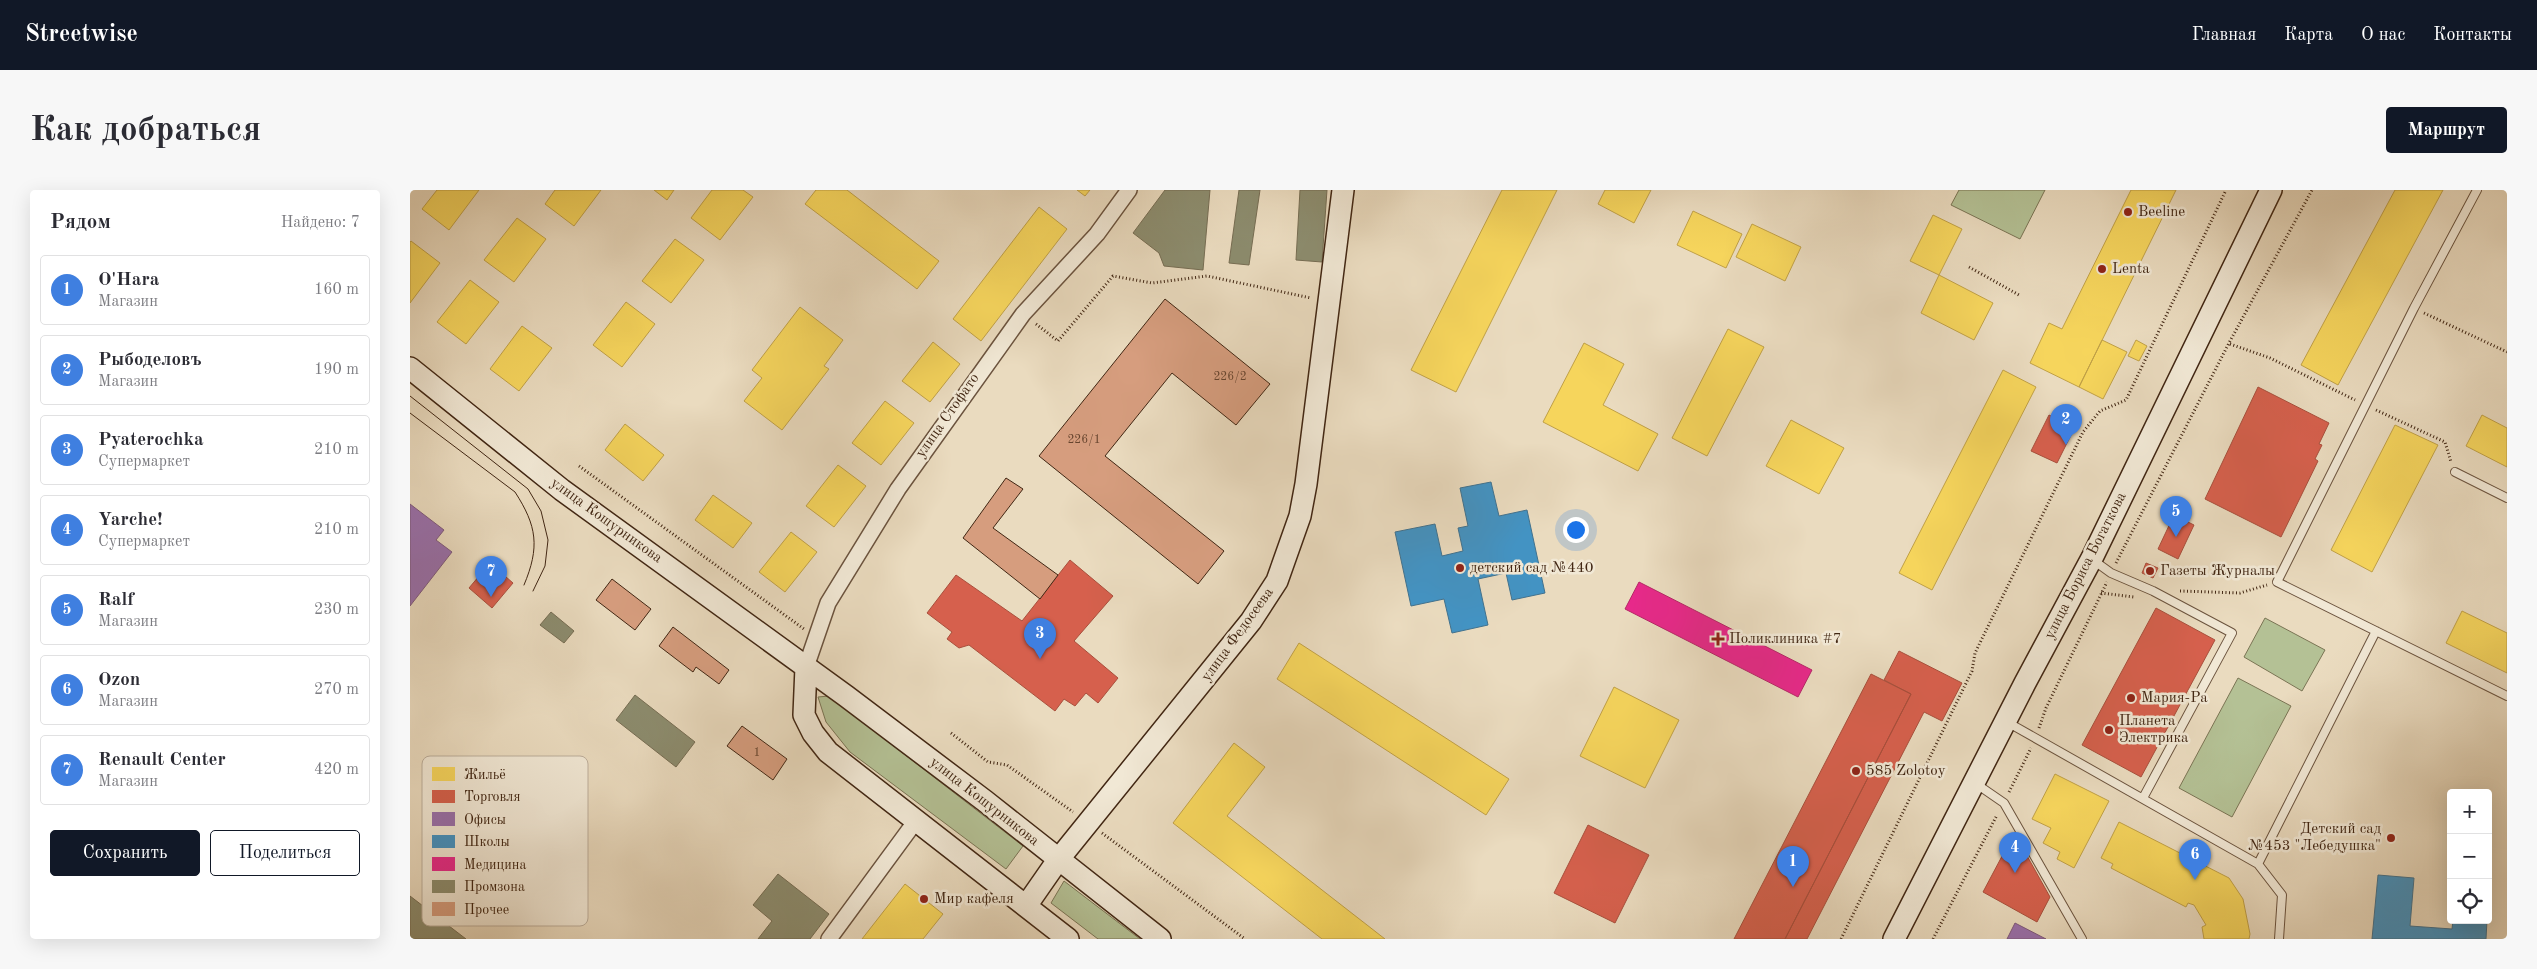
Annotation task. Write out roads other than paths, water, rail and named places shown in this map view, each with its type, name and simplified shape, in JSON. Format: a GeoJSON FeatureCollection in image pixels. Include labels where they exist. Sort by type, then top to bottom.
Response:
{"type":"FeatureCollection","features":[{"type":"Feature","properties":{"kind":"main road","name":"улица Федосеева"},"geometry":{"type":"LineString","coordinates":[[1026,906],[1058,860],[1252,621],[1277,581],[1300,516],[1306,484],[1343,190]]}},
{"type":"Feature","properties":{"kind":"main road","name":"улица Бориса Богаткова"},"geometry":{"type":"LineString","coordinates":[[1894,939],[2092,558],[2271,190]]}},
{"type":"Feature","properties":{"kind":"main road","name":"улица Кошурникова"},"geometry":{"type":"LineString","coordinates":[[410,368],[562,490],[806,667],[985,801],[1160,939]]}},
{"type":"Feature","properties":{"kind":"main road"},"geometry":{"type":"LineString","coordinates":[[806,667],[804,715],[813,733],[828,752],[915,822],[1068,939]]}},
{"type":"Feature","properties":{"kind":"street","name":"улица Стофато"},"geometry":{"type":"LineString","coordinates":[[806,667],[818,639],[828,603],[898,489],[1024,314],[1097,234],[1129,190]]}},
{"type":"Feature","properties":{"kind":"street"},"geometry":{"type":"LineString","coordinates":[[829,939],[915,822]]}},
{"type":"Feature","properties":{"kind":"lane"},"geometry":{"type":"LineString","coordinates":[[2477,190],[2414,308],[2277,582],[2507,696]]}},
{"type":"Feature","properties":{"kind":"lane"},"geometry":{"type":"LineString","coordinates":[[2454,472],[2507,498]]}},
{"type":"Feature","properties":{"kind":"lane"},"geometry":{"type":"LineString","coordinates":[[2092,558],[2111,573],[2153,591],[2232,633],[2142,798]]}},
{"type":"Feature","properties":{"kind":"lane"},"geometry":{"type":"LineString","coordinates":[[2258,864],[2376,631]]}},
{"type":"Feature","properties":{"kind":"lane"},"geometry":{"type":"LineString","coordinates":[[2007,722],[2258,864],[2282,895],[2279,939]]}},
{"type":"Feature","properties":{"kind":"lane"},"geometry":{"type":"LineString","coordinates":[[1974,782],[2004,803],[2082,939]]}},
{"type":"Feature","properties":{"kind":"tram line"},"geometry":{"type":"LineString","coordinates":[[410,396],[528,489],[541,511],[548,540],[545,566],[533,591]]}},
{"type":"Feature","properties":{"kind":"tram line"},"geometry":{"type":"LineString","coordinates":[[410,413],[515,492],[528,516],[534,537],[532,559],[524,585]]}},
{"type":"Feature","properties":{"kind":"place","name":"Beeline"},"geometry":{"type":"Point","coordinates":[2128,212]}},
{"type":"Feature","properties":{"kind":"place","name":"Lenta"},"geometry":{"type":"Point","coordinates":[2102,269]}},
{"type":"Feature","properties":{"kind":"place","name":"Рыбоделовъ"},"geometry":{"type":"Point","coordinates":[2066,445]}},
{"type":"Feature","properties":{"kind":"place","name":"Ralf"},"geometry":{"type":"Point","coordinates":[2176,537]}},
{"type":"Feature","properties":{"kind":"place","name":"детский сад №440"},"geometry":{"type":"Point","coordinates":[1460,568]}},
{"type":"Feature","properties":{"kind":"place","name":"Газеты Журналы"},"geometry":{"type":"Point","coordinates":[2150,571]}},
{"type":"Feature","properties":{"kind":"place","name":"Renault Center"},"geometry":{"type":"Point","coordinates":[491,597]}},
{"type":"Feature","properties":{"kind":"place","name":"Поликлиника #7"},"geometry":{"type":"Point","coordinates":[1718,639]}},
{"type":"Feature","properties":{"kind":"place","name":"Pyaterochka"},"geometry":{"type":"Point","coordinates":[1040,659]}},
{"type":"Feature","properties":{"kind":"place","name":"Мария-Ра"},"geometry":{"type":"Point","coordinates":[2131,698]}},
{"type":"Feature","properties":{"kind":"place","name":"Планета Электрика"},"geometry":{"type":"Point","coordinates":[2109,730]}},
{"type":"Feature","properties":{"kind":"place","name":"585 Zolotoy"},"geometry":{"type":"Point","coordinates":[1856,771]}},
{"type":"Feature","properties":{"kind":"place","name":"Детский сад №453 \"Лебедушка\""},"geometry":{"type":"Point","coordinates":[2391,838]}},
{"type":"Feature","properties":{"kind":"place","name":"Yarche!"},"geometry":{"type":"Point","coordinates":[2015,873]}},
{"type":"Feature","properties":{"kind":"place","name":"Ozon"},"geometry":{"type":"Point","coordinates":[2195,880]}},
{"type":"Feature","properties":{"kind":"place","name":"O'Hara"},"geometry":{"type":"Point","coordinates":[1793,887]}},
{"type":"Feature","properties":{"kind":"place","name":"Мир кафеля"},"geometry":{"type":"Point","coordinates":[924,899]}}]}
